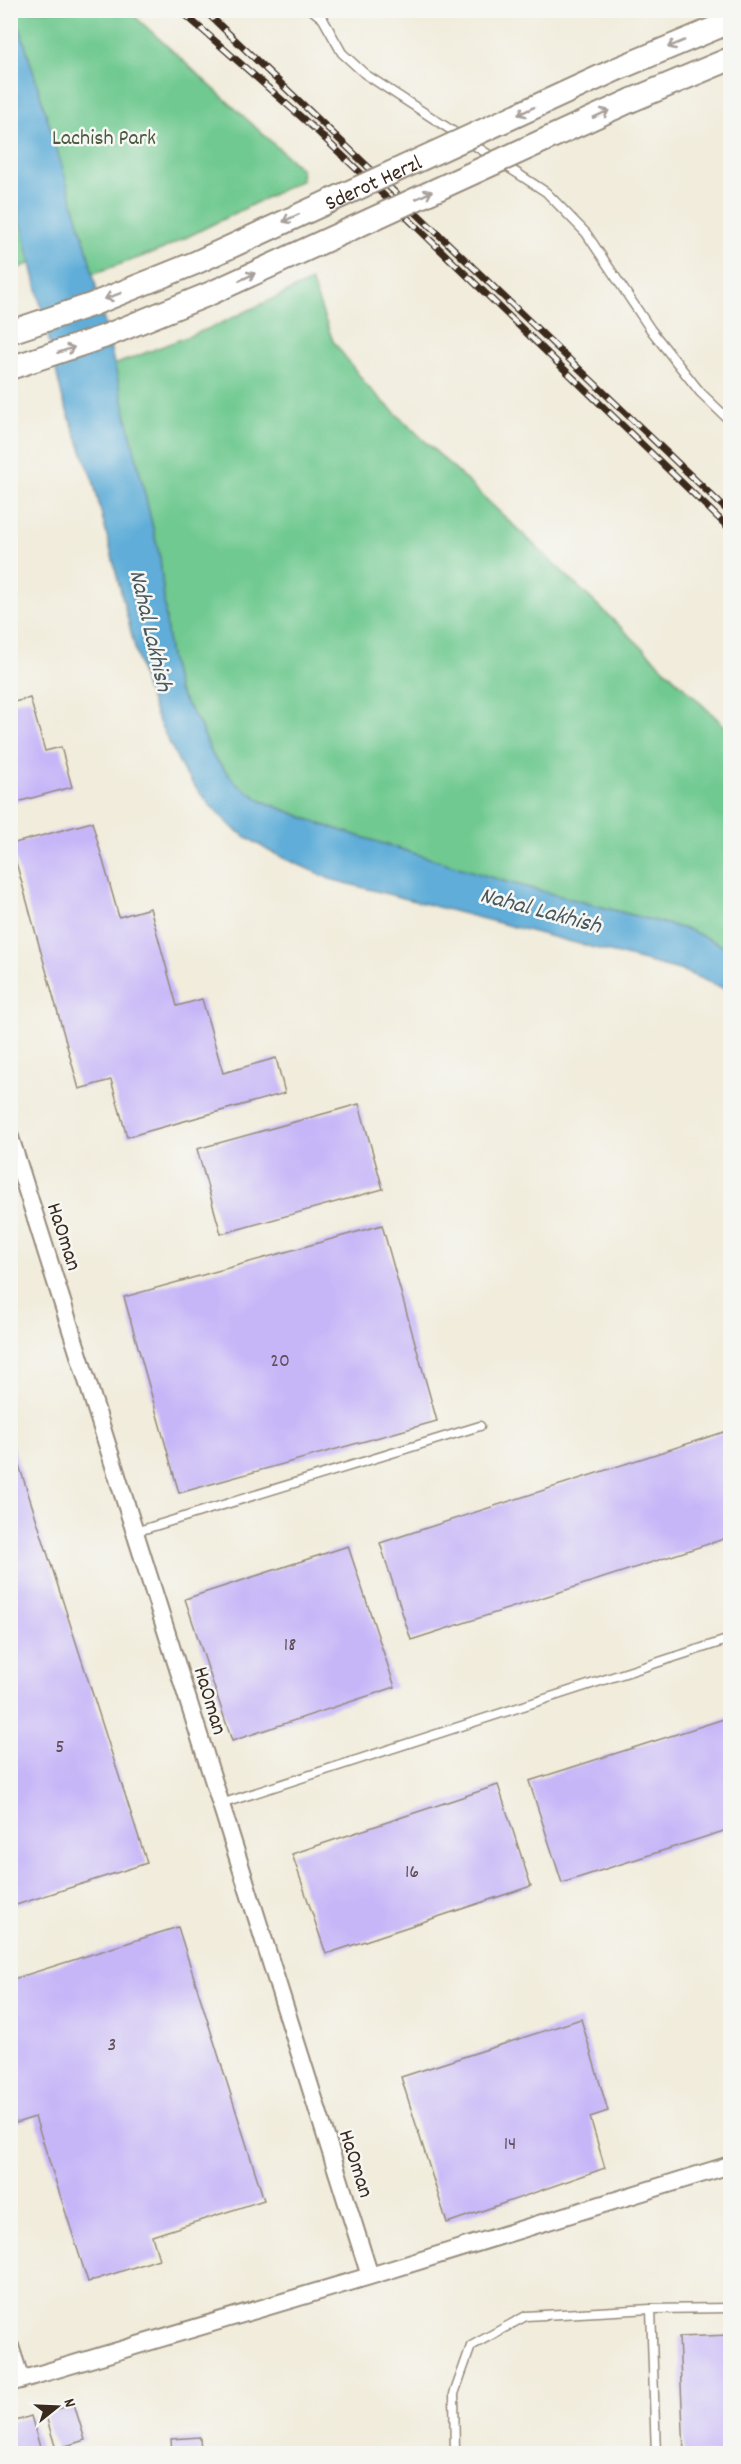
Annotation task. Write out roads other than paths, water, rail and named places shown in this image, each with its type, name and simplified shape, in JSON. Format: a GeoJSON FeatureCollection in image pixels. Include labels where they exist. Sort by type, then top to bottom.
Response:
{"type":"FeatureCollection","features":[{"type":"Feature","properties":{"kind":"main road","name":"Sderot Herzl"},"geometry":{"type":"LineString","coordinates":[[10,332],[92,305],[195,263],[617,69],[730,22]]}},
{"type":"Feature","properties":{"kind":"main road","name":"Sderot Herzl"},"geometry":{"type":"LineString","coordinates":[[10,368],[103,337],[209,294],[632,100],[730,59]]}},
{"type":"Feature","properties":{"kind":"street","name":"HaOman"},"geometry":{"type":"LineString","coordinates":[[10,1137],[370,2276]]}},
{"type":"Feature","properties":{"kind":"street"},"geometry":{"type":"LineString","coordinates":[[10,2346],[16,2382],[730,2165]]}},
{"type":"Feature","properties":{"kind":"lane"},"geometry":{"type":"LineString","coordinates":[[312,10],[322,20],[342,53],[365,74],[546,192],[586,233],[651,330],[700,392],[730,421]]}},
{"type":"Feature","properties":{"kind":"lane"},"geometry":{"type":"LineString","coordinates":[[135,1532],[480,1426]]}},
{"type":"Feature","properties":{"kind":"lane"},"geometry":{"type":"LineString","coordinates":[[221,1804],[730,1639]]}},
{"type":"Feature","properties":{"kind":"lane"},"geometry":{"type":"LineString","coordinates":[[455,2454],[454,2394],[471,2346],[526,2316],[651,2309],[730,2308]]}},
{"type":"Feature","properties":{"kind":"lane"},"geometry":{"type":"LineString","coordinates":[[651,2309],[656,2454]]}},
{"type":"Feature","properties":{"kind":"water","name":"Nahal Lakhish"},"geometry":{"type":"Polygon","coordinates":[[[10,11],[17,18],[87,249],[160,558],[169,652],[178,691],[199,723],[213,756],[236,783],[262,801],[323,825],[503,881],[689,930],[730,949],[730,991],[683,971],[330,879],[269,851],[235,830],[208,803],[184,772],[156,716],[143,680],[93,480],[63,400],[11,178],[10,11]]]}},
{"type":"Feature","properties":{"kind":"railway"},"geometry":{"type":"LineString","coordinates":[[180,10],[317,131],[730,529]]}},
{"type":"Feature","properties":{"kind":"railway"},"geometry":{"type":"LineString","coordinates":[[204,10],[730,513]]}},
{"type":"Feature","properties":{"kind":"park label","name":"Lachish Park"},"geometry":{"type":"Point","coordinates":[104,136]}}]}
